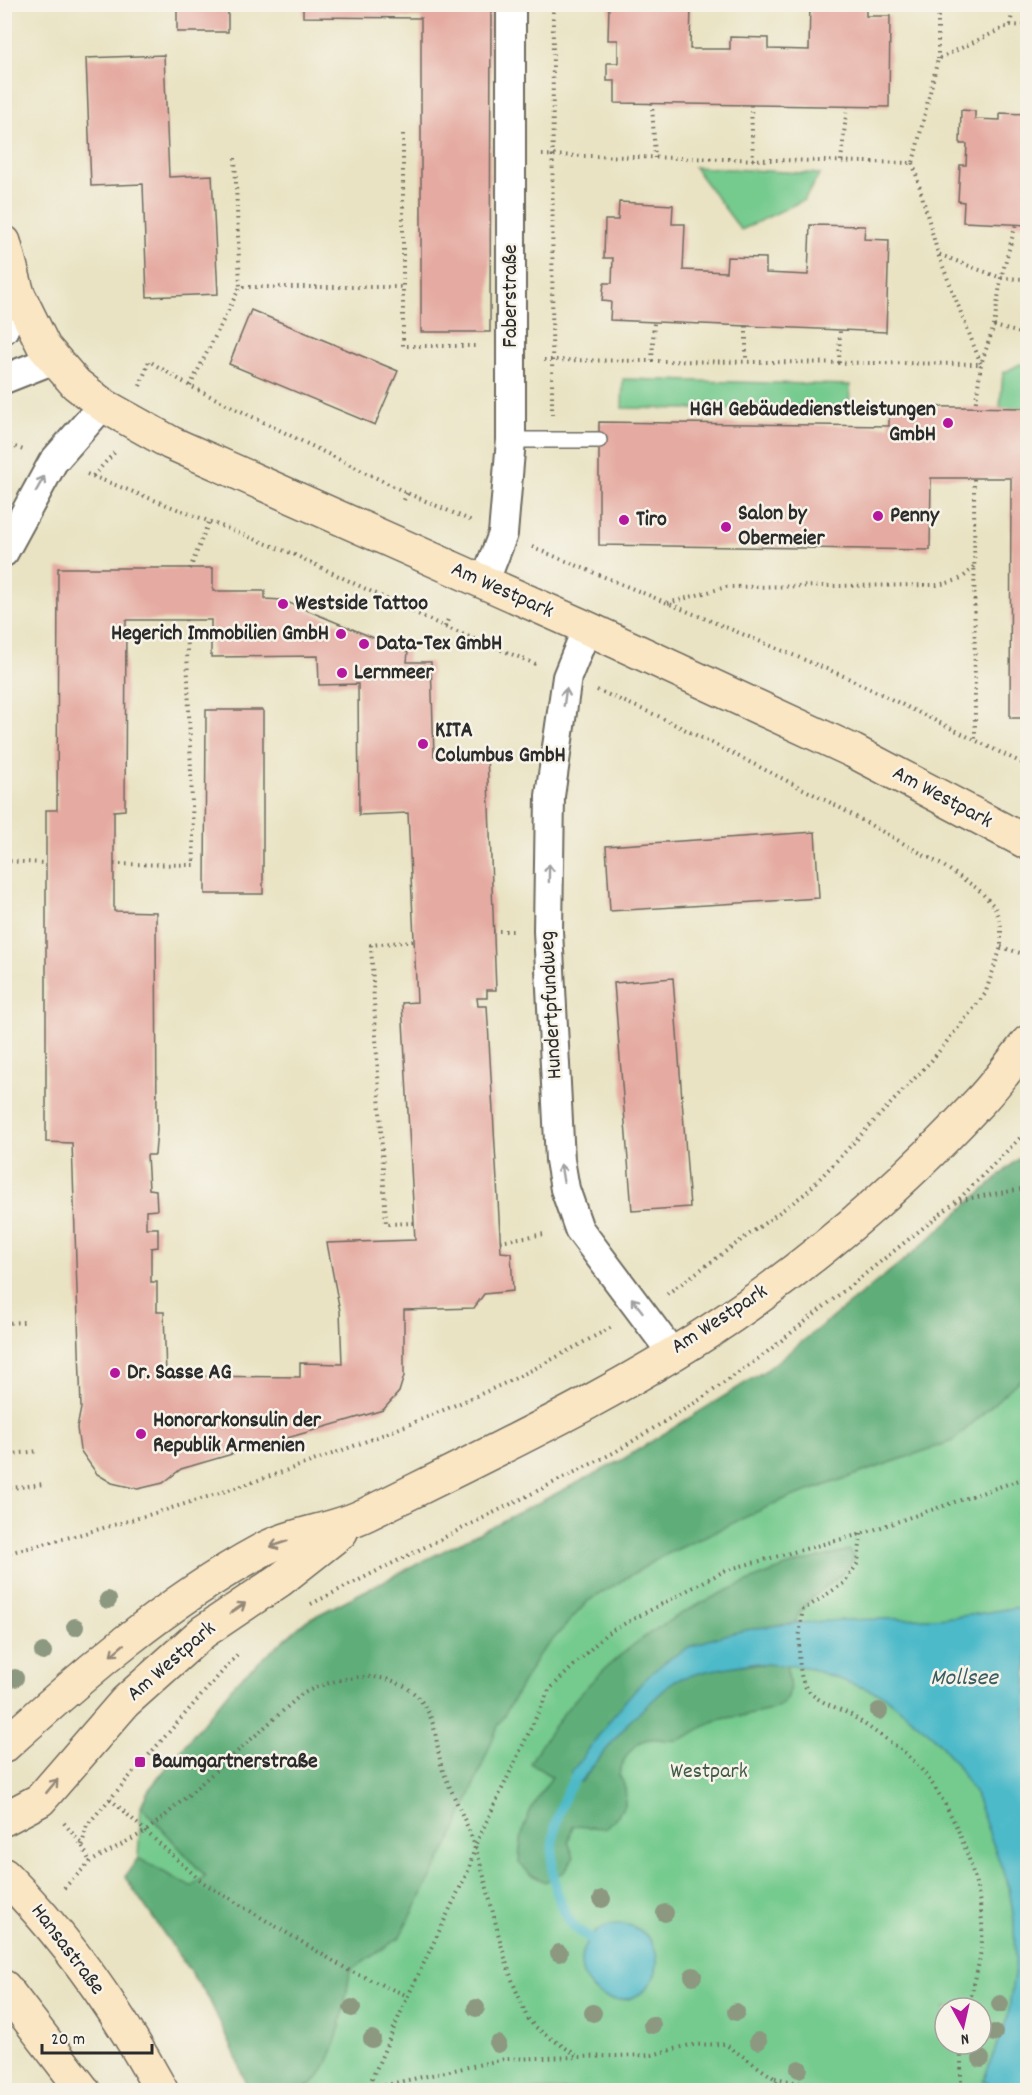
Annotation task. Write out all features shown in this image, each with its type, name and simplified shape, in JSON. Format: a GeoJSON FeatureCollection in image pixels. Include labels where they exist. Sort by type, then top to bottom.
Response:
{"type":"FeatureCollection","features":[{"type":"Feature","properties":{"kind":"street","name":"Faberstraße"},"geometry":{"type":"LineString","coordinates":[[484,583],[503,534],[511,440],[511,4]]}},
{"type":"Feature","properties":{"kind":"street"},"geometry":{"type":"LineString","coordinates":[[4,242],[18,294],[4,329]]}},
{"type":"Feature","properties":{"kind":"street","name":"Am Westpark"},"geometry":{"type":"LineString","coordinates":[[18,294],[30,323],[52,360],[76,384],[103,405],[171,443],[587,628],[853,752],[1028,843]]}},
{"type":"Feature","properties":{"kind":"street"},"geometry":{"type":"LineString","coordinates":[[4,379],[52,360]]}},
{"type":"Feature","properties":{"kind":"street"},"geometry":{"type":"LineString","coordinates":[[4,552],[53,462],[103,405]]}},
{"type":"Feature","properties":{"kind":"street","name":"Hundertpfundweg"},"geometry":{"type":"LineString","coordinates":[[587,628],[567,677],[550,796],[548,931],[560,1160],[565,1189],[579,1229],[672,1353]]}},
{"type":"Feature","properties":{"kind":"street","name":"Am Westpark"},"geometry":{"type":"LineString","coordinates":[[4,1746],[179,1601],[262,1549],[355,1520],[540,1428],[672,1353],[747,1306],[817,1253],[906,1175],[981,1100],[1028,1042]]}},
{"type":"Feature","properties":{"kind":"street","name":"Am Westpark"},"geometry":{"type":"LineString","coordinates":[[4,1819],[40,1800],[133,1693],[203,1632],[280,1580],[355,1520]]}},
{"type":"Feature","properties":{"kind":"street","name":"Hansastraße"},"geometry":{"type":"LineString","coordinates":[[4,1875],[38,1909],[84,1970],[120,2022],[161,2091]]}},
{"type":"Feature","properties":{"kind":"street"},"geometry":{"type":"LineString","coordinates":[[4,1987],[83,2091]]}},
{"type":"Feature","properties":{"kind":"lane"},"geometry":{"type":"LineString","coordinates":[[511,440],[599,440]]}},
{"type":"Feature","properties":{"kind":"path"},"geometry":{"type":"LineString","coordinates":[[552,421],[553,4]]}},
{"type":"Feature","properties":{"kind":"path"},"geometry":{"type":"LineString","coordinates":[[938,4],[938,59],[913,163],[938,254],[981,364]]}},
{"type":"Feature","properties":{"kind":"path"},"geometry":{"type":"LineString","coordinates":[[1010,25],[1014,4]]}},
{"type":"Feature","properties":{"kind":"path"},"geometry":{"type":"LineString","coordinates":[[938,59],[1010,25],[1028,26]]}},
{"type":"Feature","properties":{"kind":"path"},"geometry":{"type":"LineString","coordinates":[[652,103],[655,158]]}},
{"type":"Feature","properties":{"kind":"path"},"geometry":{"type":"LineString","coordinates":[[751,105],[753,160]]}},
{"type":"Feature","properties":{"kind":"path"},"geometry":{"type":"LineString","coordinates":[[841,161],[847,106]]}},
{"type":"Feature","properties":{"kind":"path"},"geometry":{"type":"LineString","coordinates":[[403,134],[403,346],[510,354],[553,360],[981,364]]}},
{"type":"Feature","properties":{"kind":"path"},"geometry":{"type":"LineString","coordinates":[[511,154],[913,163]]}},
{"type":"Feature","properties":{"kind":"path"},"geometry":{"type":"LineString","coordinates":[[190,386],[240,287],[235,158]]}},
{"type":"Feature","properties":{"kind":"path"},"geometry":{"type":"LineString","coordinates":[[975,408],[981,364],[994,326],[1001,278],[1016,224]]}},
{"type":"Feature","properties":{"kind":"path"},"geometry":{"type":"LineString","coordinates":[[938,254],[1001,278],[1028,279]]}},
{"type":"Feature","properties":{"kind":"path"},"geometry":{"type":"LineString","coordinates":[[240,287],[403,287]]}},
{"type":"Feature","properties":{"kind":"path"},"geometry":{"type":"LineString","coordinates":[[652,361],[654,322]]}},
{"type":"Feature","properties":{"kind":"path"},"geometry":{"type":"LineString","coordinates":[[746,326],[746,362]]}},
{"type":"Feature","properties":{"kind":"path"},"geometry":{"type":"LineString","coordinates":[[994,326],[1028,335]]}},
{"type":"Feature","properties":{"kind":"path"},"geometry":{"type":"LineString","coordinates":[[839,363],[840,330]]}},
{"type":"Feature","properties":{"kind":"path"},"geometry":{"type":"LineString","coordinates":[[149,361],[190,386],[408,494],[846,677],[1028,766]]}},
{"type":"Feature","properties":{"kind":"path"},"geometry":{"type":"LineString","coordinates":[[974,479],[975,739]]}},
{"type":"Feature","properties":{"kind":"path"},"geometry":{"type":"LineString","coordinates":[[404,500],[408,494]]}},
{"type":"Feature","properties":{"kind":"path"},"geometry":{"type":"LineString","coordinates":[[190,569],[209,521]]}},
{"type":"Feature","properties":{"kind":"path"},"geometry":{"type":"LineString","coordinates":[[668,603],[726,587],[938,585],[957,581],[974,567]]}},
{"type":"Feature","properties":{"kind":"path"},"geometry":{"type":"LineString","coordinates":[[445,627],[449,617]]}},
{"type":"Feature","properties":{"kind":"path"},"geometry":{"type":"LineString","coordinates":[[114,864],[194,865],[186,620]]}},
{"type":"Feature","properties":{"kind":"path"},"geometry":{"type":"LineString","coordinates":[[4,861],[45,863]]}},
{"type":"Feature","properties":{"kind":"path"},"geometry":{"type":"LineString","coordinates":[[413,941],[371,945],[386,1224],[414,1223]]}},
{"type":"Feature","properties":{"kind":"path"},"geometry":{"type":"LineString","coordinates":[[1001,947],[1023,954]]}},
{"type":"Feature","properties":{"kind":"path"},"geometry":{"type":"LineString","coordinates":[[302,1608],[615,1452],[691,1405],[762,1356],[958,1200],[1028,1130]]}},
{"type":"Feature","properties":{"kind":"path"},"geometry":{"type":"LineString","coordinates":[[958,1200],[1028,1188]]}},
{"type":"Feature","properties":{"kind":"path"},"geometry":{"type":"LineString","coordinates":[[500,1241],[579,1229]]}},
{"type":"Feature","properties":{"kind":"path"},"geometry":{"type":"LineString","coordinates":[[4,1323],[24,1322]]}},
{"type":"Feature","properties":{"kind":"path"},"geometry":{"type":"LineString","coordinates":[[4,1455],[39,1451]]}},
{"type":"Feature","properties":{"kind":"path"},"geometry":{"type":"LineString","coordinates":[[366,2090],[469,1869],[475,1846],[549,1690],[607,1634],[726,1570],[861,1534],[1028,1477]]}},
{"type":"Feature","properties":{"kind":"path"},"geometry":{"type":"LineString","coordinates":[[4,1490],[44,1484]]}},
{"type":"Feature","properties":{"kind":"path"},"geometry":{"type":"LineString","coordinates":[[861,1534],[858,1563],[844,1583],[803,1610],[800,1623],[801,1667],[805,1687],[815,1696],[850,1715],[900,1749],[922,1772],[951,1816],[974,1879],[980,1907],[982,1940],[971,1996]]}},
{"type":"Feature","properties":{"kind":"path"},"geometry":{"type":"LineString","coordinates":[[82,1845],[87,1825],[228,1665],[245,1650]]}},
{"type":"Feature","properties":{"kind":"path"},"geometry":{"type":"LineString","coordinates":[[61,1891],[90,1862],[146,1831],[302,1694],[323,1683],[343,1677],[363,1676],[400,1683],[415,1694],[427,1709],[434,1726],[442,1766],[475,1846],[508,1970],[529,2020],[576,2055]]}},
{"type":"Feature","properties":{"kind":"path"},"geometry":{"type":"LineString","coordinates":[[110,1798],[202,1882],[350,1971],[408,1996]]}},
{"type":"Feature","properties":{"kind":"path"},"geometry":{"type":"LineString","coordinates":[[366,2090],[504,2059],[576,2055],[652,2055],[690,2045],[725,2044],[774,2078],[834,2091]]}},
{"type":"Feature","properties":{"kind":"path"},"geometry":{"type":"LineString","coordinates":[[961,2056],[961,2091]]}},
{"type":"Feature","properties":{"kind":"path"},"geometry":{"type":"LineString","coordinates":[[774,2078],[782,2091]]}},
{"type":"Feature","properties":{"kind":"green space"},"geometry":{"type":"Polygon","coordinates":[[[694,167],[820,174],[804,200],[741,230],[694,167]]]}},
{"type":"Feature","properties":{"kind":"green space"},"geometry":{"type":"Polygon","coordinates":[[[1020,364],[1027,366],[1027,408],[1000,408],[1003,373],[1020,364]]]}},
{"type":"Feature","properties":{"kind":"green space"},"geometry":{"type":"Polygon","coordinates":[[[623,379],[850,385],[849,411],[622,408],[623,379]]]}},
{"type":"Feature","properties":{"kind":"green space","name":"Westpark"},"geometry":{"type":"Polygon","coordinates":[[[1027,1151],[1027,2090],[248,2090],[234,2052],[209,1999],[125,1877],[138,1858],[141,1806],[148,1791],[236,1682],[306,1621],[622,1460],[768,1369],[919,1248],[1027,1151]]]}},
{"type":"Feature","properties":{"kind":"green space"},"geometry":{"type":"Polygon","coordinates":[[[1027,1151],[1027,1373],[953,1441],[780,1501],[661,1557],[588,1601],[538,1656],[498,1726],[455,1832],[399,1938],[350,1971],[336,2039],[322,2072],[312,2084],[300,2090],[281,2092],[248,2090],[234,2052],[209,1999],[125,1877],[138,1858],[191,1887],[205,1876],[141,1806],[148,1791],[236,1682],[306,1621],[622,1460],[768,1369],[919,1248],[1027,1151]]]}},
{"type":"Feature","properties":{"kind":"green space"},"geometry":{"type":"Polygon","coordinates":[[[849,1550],[854,1557],[848,1567],[806,1604],[795,1624],[753,1629],[706,1641],[666,1661],[572,1773],[581,1782],[648,1702],[674,1681],[698,1671],[728,1666],[786,1665],[790,1686],[785,1701],[769,1711],[715,1721],[678,1740],[651,1739],[639,1743],[626,1757],[619,1775],[626,1797],[621,1810],[605,1828],[573,1826],[568,1842],[574,1857],[564,1872],[545,1882],[530,1874],[519,1863],[524,1827],[532,1807],[552,1777],[530,1763],[553,1727],[578,1696],[606,1668],[636,1643],[702,1602],[786,1567],[849,1550]]]}},
{"type":"Feature","properties":{"kind":"water","name":"Mollsee"},"geometry":{"type":"Polygon","coordinates":[[[1027,1606],[1028,2089],[1025,2090],[1004,2090],[983,2081],[1008,2016],[1015,1966],[1014,1921],[1009,1888],[975,1794],[954,1761],[932,1735],[883,1695],[806,1667],[752,1663],[707,1671],[675,1680],[628,1723],[580,1782],[571,1773],[638,1686],[665,1662],[693,1646],[726,1635],[763,1627],[842,1620],[970,1615],[1027,1606]]]}},
{"type":"Feature","properties":{"kind":"water"},"geometry":{"type":"Polygon","coordinates":[[[619,1924],[634,1927],[646,1935],[654,1947],[657,1962],[654,1977],[646,1989],[634,1997],[619,2000],[604,1997],[592,1989],[584,1977],[581,1962],[584,1947],[592,1935],[604,1927],[619,1924]]]}},
{"type":"Feature","properties":{"kind":"building"},"geometry":{"type":"Polygon","coordinates":[[[177,4],[228,4],[228,32],[177,32],[177,4]]]}},
{"type":"Feature","properties":{"kind":"building"},"geometry":{"type":"Polygon","coordinates":[[[303,4],[491,4],[490,332],[421,332],[421,18],[303,17],[303,4]]]}},
{"type":"Feature","properties":{"kind":"building"},"geometry":{"type":"Polygon","coordinates":[[[810,4],[866,4],[866,16],[890,16],[889,107],[615,103],[615,81],[607,81],[607,63],[618,63],[618,40],[608,40],[609,5],[691,5],[690,49],[730,49],[730,37],[768,38],[768,49],[809,50],[810,4]]]}},
{"type":"Feature","properties":{"kind":"building"},"geometry":{"type":"Polygon","coordinates":[[[164,55],[169,177],[212,175],[218,294],[147,297],[143,184],[91,186],[86,58],[164,55]]]}},
{"type":"Feature","properties":{"kind":"building"},"geometry":{"type":"Polygon","coordinates":[[[961,110],[975,111],[975,119],[1000,120],[1000,113],[1028,114],[1028,225],[963,222],[964,202],[958,201],[960,165],[966,165],[967,144],[960,144],[961,110]]]}},
{"type":"Feature","properties":{"kind":"building"},"geometry":{"type":"Polygon","coordinates":[[[619,202],[673,205],[672,224],[685,224],[683,270],[726,272],[727,257],[766,258],[766,273],[808,275],[810,225],[865,226],[864,239],[889,240],[886,332],[610,320],[611,302],[602,301],[604,283],[612,283],[613,258],[604,258],[605,220],[618,220],[619,202]]]}},
{"type":"Feature","properties":{"kind":"building"},"geometry":{"type":"Polygon","coordinates":[[[251,310],[398,371],[375,425],[229,364],[251,310]]]}},
{"type":"Feature","properties":{"kind":"building"},"geometry":{"type":"Polygon","coordinates":[[[889,406],[1028,408],[1028,718],[1010,718],[1011,478],[931,478],[930,550],[599,545],[599,422],[889,426],[889,406]]]}},
{"type":"Feature","properties":{"kind":"building"},"geometry":{"type":"Polygon","coordinates":[[[58,568],[213,568],[213,591],[265,591],[265,599],[282,600],[408,652],[407,662],[431,662],[434,756],[487,754],[496,990],[487,990],[487,998],[477,998],[478,1006],[487,1006],[501,1252],[511,1253],[513,1291],[484,1294],[474,1308],[404,1310],[404,1376],[399,1392],[383,1410],[181,1469],[163,1483],[138,1489],[112,1483],[97,1474],[80,1450],[77,1428],[81,1408],[72,1143],[46,1142],[46,810],[57,810],[58,568]],[[126,620],[125,810],[114,811],[114,911],[156,912],[157,1130],[155,1155],[147,1155],[149,1189],[156,1190],[157,1210],[146,1211],[146,1228],[158,1228],[158,1247],[151,1248],[151,1282],[157,1282],[157,1312],[164,1312],[166,1376],[300,1377],[300,1363],[342,1364],[340,1311],[327,1243],[415,1240],[402,1003],[417,1002],[408,813],[359,815],[358,684],[319,685],[318,656],[211,657],[211,620],[126,620]]]}},
{"type":"Feature","properties":{"kind":"building"},"geometry":{"type":"Polygon","coordinates":[[[206,710],[263,710],[263,894],[205,894],[206,710]]]}},
{"type":"Feature","properties":{"kind":"building"},"geometry":{"type":"Polygon","coordinates":[[[815,832],[819,898],[610,911],[606,846],[815,832]]]}},
{"type":"Feature","properties":{"kind":"building"},"geometry":{"type":"Polygon","coordinates":[[[673,978],[690,1207],[632,1211],[614,983],[673,978]]]}},
{"type":"Feature","properties":{"kind":"waterway"},"geometry":{"type":"LineString","coordinates":[[583,1767],[563,1802],[553,1842],[552,1862],[560,1902],[569,1920],[579,1931],[601,1946]]}},
{"type":"Feature","properties":{"kind":"place","name":"HGH Gebäudedienstleistungen GmbH"},"geometry":{"type":"Point","coordinates":[948,423]}},
{"type":"Feature","properties":{"kind":"place","name":"Penny"},"geometry":{"type":"Point","coordinates":[878,516]}},
{"type":"Feature","properties":{"kind":"place","name":"Tiro"},"geometry":{"type":"Point","coordinates":[624,520]}},
{"type":"Feature","properties":{"kind":"place","name":"Salon by Obermeier"},"geometry":{"type":"Point","coordinates":[726,527]}},
{"type":"Feature","properties":{"kind":"place","name":"Westside Tattoo"},"geometry":{"type":"Point","coordinates":[283,604]}},
{"type":"Feature","properties":{"kind":"place","name":"Hegerich Immobilien GmbH"},"geometry":{"type":"Point","coordinates":[341,634]}},
{"type":"Feature","properties":{"kind":"place","name":"Data-Tex GmbH"},"geometry":{"type":"Point","coordinates":[364,644]}},
{"type":"Feature","properties":{"kind":"place","name":"Lernmeer"},"geometry":{"type":"Point","coordinates":[342,673]}},
{"type":"Feature","properties":{"kind":"place","name":"KITA Columbus GmbH"},"geometry":{"type":"Point","coordinates":[423,744]}},
{"type":"Feature","properties":{"kind":"place","name":"Dr. Sasse AG"},"geometry":{"type":"Point","coordinates":[115,1373]}},
{"type":"Feature","properties":{"kind":"place","name":"Honorarkonsulin der Republik Armenien"},"geometry":{"type":"Point","coordinates":[141,1434]}},
{"type":"Feature","properties":{"kind":"place","name":"Baumgartnerstraße"},"geometry":{"type":"Point","coordinates":[140,1762]}}]}
